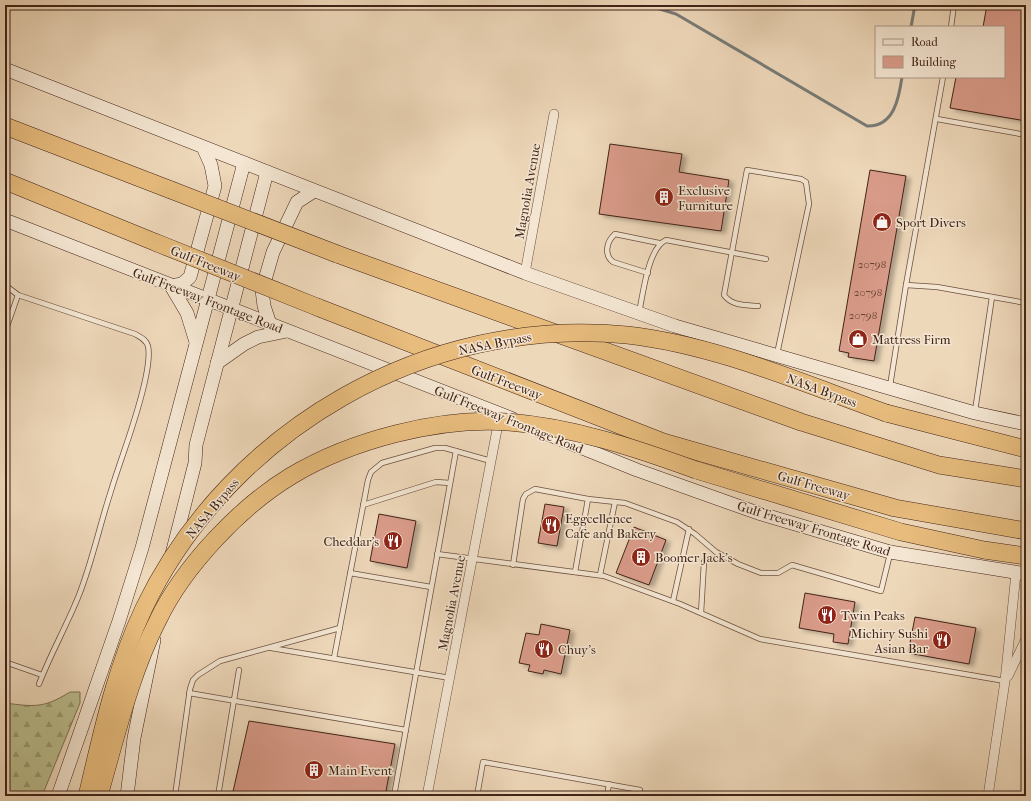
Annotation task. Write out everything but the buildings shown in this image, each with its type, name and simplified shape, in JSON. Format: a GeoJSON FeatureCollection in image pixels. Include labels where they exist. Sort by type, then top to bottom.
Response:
{"type":"FeatureCollection","features":[{"type":"Feature","properties":{"kind":"highway"},"geometry":{"type":"LineString","coordinates":[[5,126],[337,254],[801,422],[939,465],[1026,480]]}},
{"type":"Feature","properties":{"kind":"highway","name":"Gulf Freeway"},"geometry":{"type":"LineString","coordinates":[[5,181],[317,307],[663,442],[895,508],[1026,531]]}},
{"type":"Feature","properties":{"kind":"highway","name":"NASA Bypass"},"geometry":{"type":"LineString","coordinates":[[87,796],[122,663],[144,607],[172,558],[206,512],[261,454],[307,418],[374,380],[417,362],[478,344],[538,334],[598,333],[660,340],[719,354],[886,413],[1026,449]]}},
{"type":"Feature","properties":{"kind":"highway","name":"NASA Bypass"},"geometry":{"type":"LineString","coordinates":[[99,796],[122,714],[143,652],[158,618],[182,578],[224,531],[261,498],[291,476],[334,455],[375,440],[422,427],[464,421],[508,422],[592,436],[628,446],[696,470],[901,532],[984,550],[1026,556]]}},
{"type":"Feature","properties":{"kind":"main road"},"geometry":{"type":"LineString","coordinates":[[5,69],[525,273],[675,326],[975,413],[1026,424]]}},
{"type":"Feature","properties":{"kind":"main road"},"geometry":{"type":"LineString","coordinates":[[196,343],[187,313],[171,286],[182,284],[190,277],[215,186],[211,165],[203,147]]}},
{"type":"Feature","properties":{"kind":"main road"},"geometry":{"type":"LineString","coordinates":[[58,796],[142,548],[244,163]]}},
{"type":"Feature","properties":{"kind":"main road","name":"NASA Bypass"},"geometry":{"type":"LineString","coordinates":[[126,796],[134,738],[174,543],[195,463],[196,444],[267,172]]}},
{"type":"Feature","properties":{"kind":"main road"},"geometry":{"type":"LineString","coordinates":[[270,324],[264,306],[262,290],[273,252],[297,202],[314,191]]}},
{"type":"Feature","properties":{"kind":"main road","name":"Gulf Freeway Frontage Road"},"geometry":{"type":"LineString","coordinates":[[5,220],[500,414],[637,470],[750,511],[890,552],[1021,574]]}},
{"type":"Feature","properties":{"kind":"main road"},"geometry":{"type":"LineString","coordinates":[[217,363],[244,344],[258,337],[287,331]]}},
{"type":"Feature","properties":{"kind":"street","name":"Magnolia Avenue"},"geometry":{"type":"LineString","coordinates":[[525,273],[554,114]]}},
{"type":"Feature","properties":{"kind":"street","name":"Magnolia Avenue"},"geometry":{"type":"LineString","coordinates":[[427,796],[500,414]]}},
{"type":"Feature","properties":{"kind":"street"},"geometry":{"type":"LineString","coordinates":[[988,796],[1021,574]]}},
{"type":"Feature","properties":{"kind":"street"},"geometry":{"type":"LineString","coordinates":[[1005,681],[1026,639]]}},
{"type":"Feature","properties":{"kind":"lane"},"geometry":{"type":"LineString","coordinates":[[951,26],[954,5]]}},
{"type":"Feature","properties":{"kind":"lane"},"geometry":{"type":"LineString","coordinates":[[890,388],[906,285],[937,119],[943,78]]}},
{"type":"Feature","properties":{"kind":"lane"},"geometry":{"type":"LineString","coordinates":[[937,119],[1026,135]]}},
{"type":"Feature","properties":{"kind":"lane"},"geometry":{"type":"LineString","coordinates":[[758,306],[734,304],[724,295],[747,170],[801,179],[806,182],[809,204],[777,355]]}},
{"type":"Feature","properties":{"kind":"lane"},"geometry":{"type":"LineString","coordinates":[[648,273],[613,262],[609,259],[606,254],[610,238],[614,234],[659,243],[666,240],[766,259]]}},
{"type":"Feature","properties":{"kind":"lane"},"geometry":{"type":"LineString","coordinates":[[639,313],[653,253],[659,243]]}},
{"type":"Feature","properties":{"kind":"lane"},"geometry":{"type":"LineString","coordinates":[[5,285],[18,295],[135,334],[143,338],[147,344],[148,351],[148,365],[142,400],[110,494],[92,562],[76,602],[39,684]]}},
{"type":"Feature","properties":{"kind":"lane"},"geometry":{"type":"LineString","coordinates":[[906,285],[937,287],[1026,303]]}},
{"type":"Feature","properties":{"kind":"lane"},"geometry":{"type":"LineString","coordinates":[[5,332],[18,295]]}},
{"type":"Feature","properties":{"kind":"lane"},"geometry":{"type":"LineString","coordinates":[[975,413],[992,297]]}},
{"type":"Feature","properties":{"kind":"lane"},"geometry":{"type":"LineString","coordinates":[[334,658],[363,505],[371,472],[382,463],[435,448],[445,448],[491,461]]}},
{"type":"Feature","properties":{"kind":"lane"},"geometry":{"type":"LineString","coordinates":[[394,796],[456,451]]}},
{"type":"Feature","properties":{"kind":"lane"},"geometry":{"type":"LineString","coordinates":[[363,505],[436,482],[450,483]]}},
{"type":"Feature","properties":{"kind":"lane"},"geometry":{"type":"LineString","coordinates":[[512,565],[524,499],[529,491],[535,488],[588,499],[625,503],[677,522],[689,529],[716,552],[738,564],[761,573],[778,573],[792,565],[881,591],[890,552]]}},
{"type":"Feature","properties":{"kind":"lane"},"geometry":{"type":"LineString","coordinates":[[575,572],[588,499]]}},
{"type":"Feature","properties":{"kind":"lane"},"geometry":{"type":"LineString","coordinates":[[600,575],[615,502]]}},
{"type":"Feature","properties":{"kind":"lane"},"geometry":{"type":"LineString","coordinates":[[673,601],[689,529]]}},
{"type":"Feature","properties":{"kind":"lane"},"geometry":{"type":"LineString","coordinates":[[437,554],[472,560],[600,575],[614,578],[673,601],[760,639],[1005,681]]}},
{"type":"Feature","properties":{"kind":"lane"},"geometry":{"type":"LineString","coordinates":[[701,613],[704,562]]}},
{"type":"Feature","properties":{"kind":"lane"},"geometry":{"type":"LineString","coordinates":[[350,573],[431,587]]}},
{"type":"Feature","properties":{"kind":"lane"},"geometry":{"type":"LineString","coordinates":[[175,796],[189,693],[193,680],[211,665],[340,628]]}},
{"type":"Feature","properties":{"kind":"lane"},"geometry":{"type":"LineString","coordinates":[[269,648],[450,678]]}},
{"type":"Feature","properties":{"kind":"lane"},"geometry":{"type":"LineString","coordinates":[[5,662],[42,675]]}},
{"type":"Feature","properties":{"kind":"lane"},"geometry":{"type":"LineString","coordinates":[[218,796],[239,670]]}},
{"type":"Feature","properties":{"kind":"lane"},"geometry":{"type":"LineString","coordinates":[[189,693],[406,730]]}},
{"type":"Feature","properties":{"kind":"lane"},"geometry":{"type":"LineString","coordinates":[[477,796],[483,762],[640,790]]}},
{"type":"Feature","properties":{"kind":"lane"},"geometry":{"type":"LineString","coordinates":[[607,796],[609,784]]}},
{"type":"Feature","properties":{"kind":"lane"},"geometry":{"type":"LineString","coordinates":[[508,794],[517,796]]}},
{"type":"Feature","properties":{"kind":"green space"},"geometry":{"type":"Polygon","coordinates":[[[70,692],[80,692],[80,703],[42,796],[5,796],[5,703],[24,705],[46,704],[70,692]]]}},
{"type":"Feature","properties":{"kind":"waterway"},"geometry":{"type":"LineString","coordinates":[[647,5],[676,14],[867,126],[876,125],[883,122],[894,110],[902,78]]}},
{"type":"Feature","properties":{"kind":"waterway"},"geometry":{"type":"LineString","coordinates":[[911,26],[915,5]]}},
{"type":"Feature","properties":{"kind":"place","name":"Exclusive Furniture"},"geometry":{"type":"Point","coordinates":[664,197]}},
{"type":"Feature","properties":{"kind":"place","name":"Sport Divers"},"geometry":{"type":"Point","coordinates":[882,222]}},
{"type":"Feature","properties":{"kind":"place","name":"Mattress Firm"},"geometry":{"type":"Point","coordinates":[858,339]}},
{"type":"Feature","properties":{"kind":"place","name":"Eggcellence Cafe and Bakery"},"geometry":{"type":"Point","coordinates":[551,525]}},
{"type":"Feature","properties":{"kind":"place","name":"Cheddar's"},"geometry":{"type":"Point","coordinates":[393,541]}},
{"type":"Feature","properties":{"kind":"place","name":"Boomer Jack's"},"geometry":{"type":"Point","coordinates":[641,557]}},
{"type":"Feature","properties":{"kind":"place","name":"Twin Peaks"},"geometry":{"type":"Point","coordinates":[827,615]}},
{"type":"Feature","properties":{"kind":"place","name":"Michiry Sushi Asian Bar"},"geometry":{"type":"Point","coordinates":[942,640]}},
{"type":"Feature","properties":{"kind":"place","name":"Chuy's"},"geometry":{"type":"Point","coordinates":[544,649]}},
{"type":"Feature","properties":{"kind":"place","name":"Main Event"},"geometry":{"type":"Point","coordinates":[314,770]}}]}
